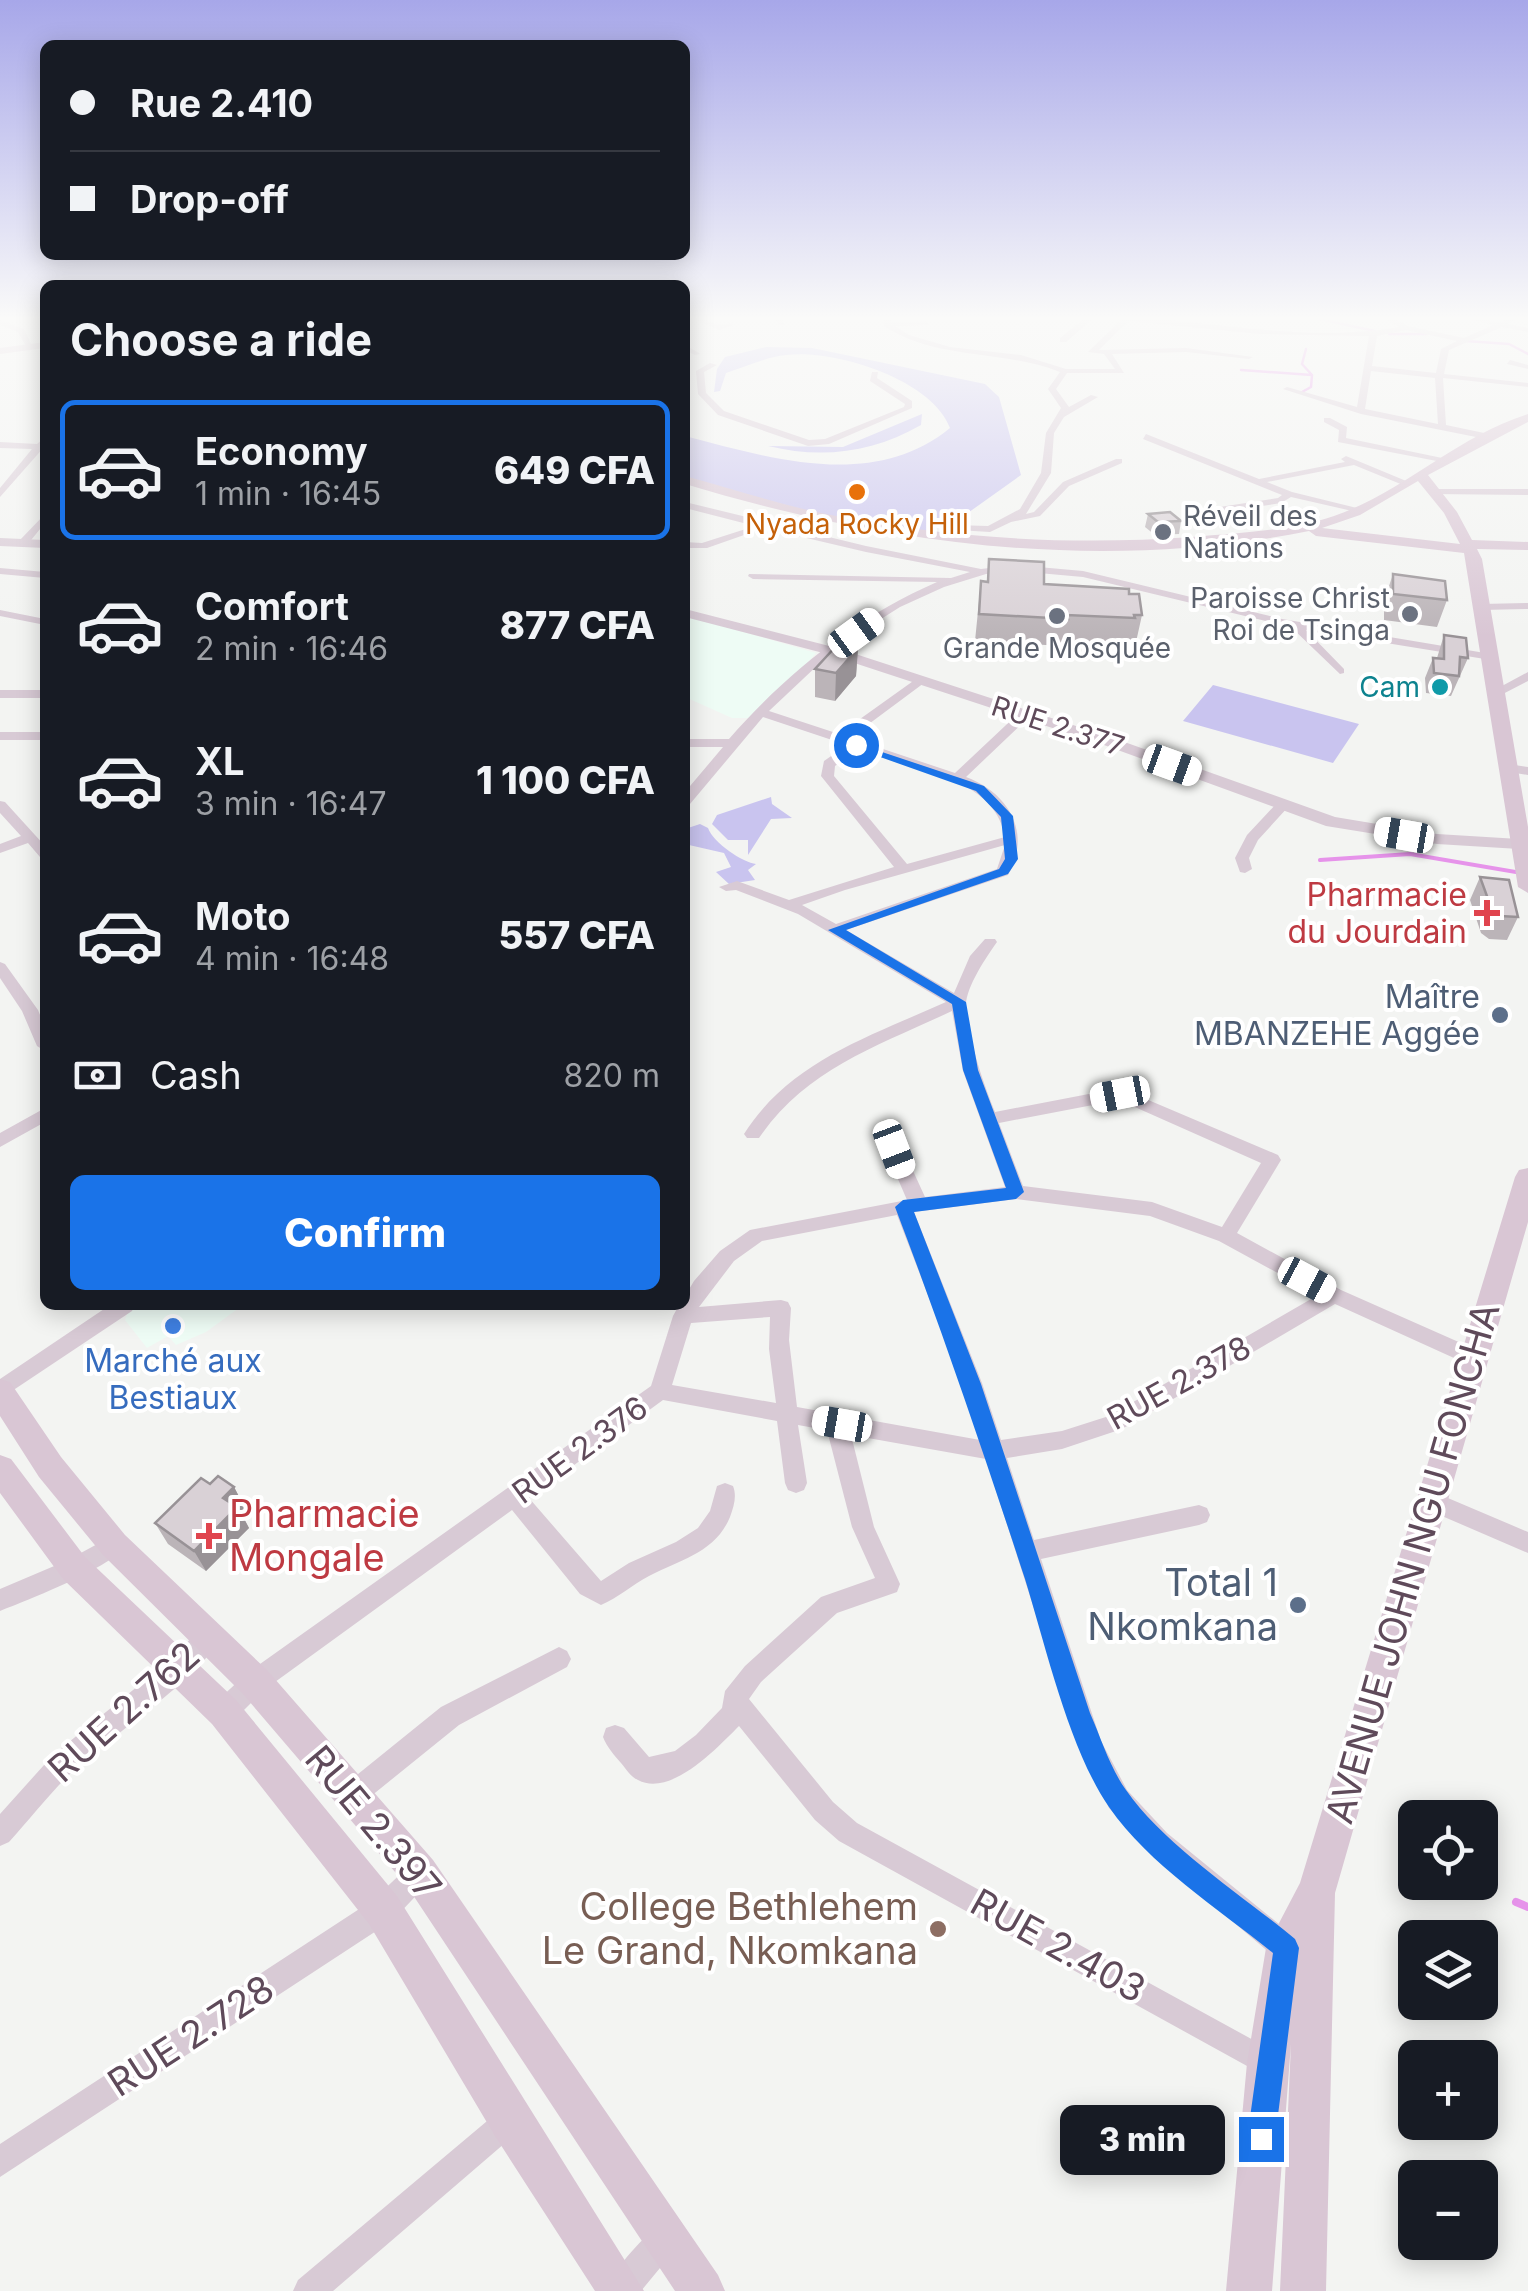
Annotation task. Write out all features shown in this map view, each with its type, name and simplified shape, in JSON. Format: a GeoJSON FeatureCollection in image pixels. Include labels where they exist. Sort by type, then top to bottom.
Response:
{"type":"FeatureCollection","features":[{"type":"Feature","properties":{"kind":"main road"},"geometry":{"type":"LineString","coordinates":[[1322,530],[1442,460],[1517,423]]}},
{"type":"Feature","properties":{"kind":"main road"},"geometry":{"type":"LineString","coordinates":[[1421,475],[1467,543],[1481,585],[1481,606],[1528,886]]}},
{"type":"Feature","properties":{"kind":"main road"},"geometry":{"type":"LineString","coordinates":[[1350,528],[1407,499],[1421,475]]}},
{"type":"Feature","properties":{"kind":"main road"},"geometry":{"type":"LineString","coordinates":[[690,481],[822,518],[990,544],[1134,547],[1296,529],[1528,546]]}},
{"type":"Feature","properties":{"kind":"main road"},"geometry":{"type":"LineString","coordinates":[[690,494],[786,523],[926,546],[1031,556],[1164,553],[1350,528],[1467,543]]}},
{"type":"Feature","properties":{"kind":"main road","name":"AVENUE JOHN NGU FONCHA"},"geometry":{"type":"LineString","coordinates":[[1248,2291],[1268,2063],[1286,1948],[1317,1891],[1429,1500],[1528,1177]]}},
{"type":"Feature","properties":{"kind":"main road","name":"RUE 2.397"},"geometry":{"type":"LineString","coordinates":[[0,1391],[50,1467],[114,1545],[254,1682],[420,1873],[663,2240],[702,2291]]}},
{"type":"Feature","properties":{"kind":"main road","name":"RUE 2.397"},"geometry":{"type":"LineString","coordinates":[[0,1469],[74,1568],[224,1712],[383,1910],[510,2121],[621,2291]]}},
{"type":"Feature","properties":{"kind":"main road","name":"AVENUE JOHN NGU FONCHA"},"geometry":{"type":"LineString","coordinates":[[1303,2291],[1317,1891]]}},
{"type":"Feature","properties":{"kind":"street"},"geometry":{"type":"LineString","coordinates":[[754,423],[808,443],[826,442],[872,423]]}},
{"type":"Feature","properties":{"kind":"street"},"geometry":{"type":"LineString","coordinates":[[1014,520],[1024,512],[1046,474],[1050,432],[1056,423]]}},
{"type":"Feature","properties":{"kind":"street"},"geometry":{"type":"LineString","coordinates":[[1333,423],[1344,429],[1340,440],[1442,460]]}},
{"type":"Feature","properties":{"kind":"street"},"geometry":{"type":"LineString","coordinates":[[1430,423],[1486,436]]}},
{"type":"Feature","properties":{"kind":"street"},"geometry":{"type":"LineString","coordinates":[[1146,438],[1262,480],[1289,494],[1358,511]]}},
{"type":"Feature","properties":{"kind":"street"},"geometry":{"type":"LineString","coordinates":[[0,445],[40,444]]}},
{"type":"Feature","properties":{"kind":"street"},"geometry":{"type":"LineString","coordinates":[[0,494],[40,447]]}},
{"type":"Feature","properties":{"kind":"street"},"geometry":{"type":"LineString","coordinates":[[1338,454],[1406,482]]}},
{"type":"Feature","properties":{"kind":"street"},"geometry":{"type":"LineString","coordinates":[[29,461],[40,461]]}},
{"type":"Feature","properties":{"kind":"street"},"geometry":{"type":"LineString","coordinates":[[956,527],[990,529],[1037,514],[1066,484],[1119,461]]}},
{"type":"Feature","properties":{"kind":"street"},"geometry":{"type":"LineString","coordinates":[[1262,480],[1353,463]]}},
{"type":"Feature","properties":{"kind":"street"},"geometry":{"type":"LineString","coordinates":[[1435,492],[1528,492]]}},
{"type":"Feature","properties":{"kind":"street"},"geometry":{"type":"LineString","coordinates":[[1203,512],[1281,500],[1289,494]]}},
{"type":"Feature","properties":{"kind":"street"},"geometry":{"type":"LineString","coordinates":[[690,506],[760,527]]}},
{"type":"Feature","properties":{"kind":"street"},"geometry":{"type":"LineString","coordinates":[[23,543],[40,523]]}},
{"type":"Feature","properties":{"kind":"street"},"geometry":{"type":"LineString","coordinates":[[690,545],[702,546],[760,527],[786,523],[904,559],[985,571],[1018,570],[1101,579],[1294,623],[1491,657]]}},
{"type":"Feature","properties":{"kind":"street"},"geometry":{"type":"LineString","coordinates":[[0,542],[40,544]]}},
{"type":"Feature","properties":{"kind":"street"},"geometry":{"type":"LineString","coordinates":[[0,571],[40,575]]}},
{"type":"Feature","properties":{"kind":"street"},"geometry":{"type":"LineString","coordinates":[[690,794],[729,743],[832,650],[880,616],[956,579],[985,571]]}},
{"type":"Feature","properties":{"kind":"street"},"geometry":{"type":"LineString","coordinates":[[754,576],[956,579]]}},
{"type":"Feature","properties":{"kind":"street"},"geometry":{"type":"LineString","coordinates":[[1481,606],[1528,606]]}},
{"type":"Feature","properties":{"kind":"street"},"geometry":{"type":"LineString","coordinates":[[0,613],[40,621]]}},
{"type":"Feature","properties":{"kind":"street","name":"RUE 2.377"},"geometry":{"type":"LineString","coordinates":[[690,614],[832,650],[1332,822],[1404,835],[1519,844]]}},
{"type":"Feature","properties":{"kind":"street"},"geometry":{"type":"LineString","coordinates":[[1294,623],[1340,670]]}},
{"type":"Feature","properties":{"kind":"street"},"geometry":{"type":"LineString","coordinates":[[1495,693],[1528,676]]}},
{"type":"Feature","properties":{"kind":"street"},"geometry":{"type":"LineString","coordinates":[[841,739],[920,681]]}},
{"type":"Feature","properties":{"kind":"street"},"geometry":{"type":"LineString","coordinates":[[0,706],[5,694],[40,694]]}},
{"type":"Feature","properties":{"kind":"street"},"geometry":{"type":"LineString","coordinates":[[763,713],[980,788],[1002,807],[1012,840],[1011,859],[1004,872],[835,930]]}},
{"type":"Feature","properties":{"kind":"street"},"geometry":{"type":"LineString","coordinates":[[956,779],[1025,714]]}},
{"type":"Feature","properties":{"kind":"street"},"geometry":{"type":"LineString","coordinates":[[0,736],[40,736]]}},
{"type":"Feature","properties":{"kind":"street"},"geometry":{"type":"LineString","coordinates":[[690,742],[729,743]]}},
{"type":"Feature","properties":{"kind":"street"},"geometry":{"type":"LineString","coordinates":[[856,745],[829,764],[827,776],[904,870]]}},
{"type":"Feature","properties":{"kind":"street"},"geometry":{"type":"LineString","coordinates":[[1508,768],[1528,771]]}},
{"type":"Feature","properties":{"kind":"street"},"geometry":{"type":"LineString","coordinates":[[0,805],[40,849]]}},
{"type":"Feature","properties":{"kind":"street"},"geometry":{"type":"LineString","coordinates":[[1244,869],[1242,858],[1252,838],[1282,806]]}},
{"type":"Feature","properties":{"kind":"street"},"geometry":{"type":"LineString","coordinates":[[0,850],[30,838]]}},
{"type":"Feature","properties":{"kind":"street"},"geometry":{"type":"LineString","coordinates":[[788,906],[1012,840]]}},
{"type":"Feature","properties":{"kind":"street"},"geometry":{"type":"LineString","coordinates":[[726,887],[737,885],[788,906],[958,1002]]}},
{"type":"Feature","properties":{"kind":"street"},"geometry":{"type":"LineString","coordinates":[[990,942],[978,956],[958,1002],[971,1070],[1016,1192]]}},
{"type":"Feature","properties":{"kind":"street"},"geometry":{"type":"LineString","coordinates":[[0,966],[30,1010],[40,1034]]}},
{"type":"Feature","properties":{"kind":"street"},"geometry":{"type":"LineString","coordinates":[[753,1134],[782,1093],[820,1069],[958,1002]]}},
{"type":"Feature","properties":{"kind":"street"},"geometry":{"type":"LineString","coordinates":[[987,1118],[1120,1094],[1272,1160],[1226,1236]]}},
{"type":"Feature","properties":{"kind":"street"},"geometry":{"type":"LineString","coordinates":[[0,1141],[40,1117]]}},
{"type":"Feature","properties":{"kind":"street"},"geometry":{"type":"LineString","coordinates":[[894,1149],[1090,1746],[1118,1799],[1158,1842],[1286,1948]]}},
{"type":"Feature","properties":{"kind":"street","name":"RUE 2.376"},"geometry":{"type":"LineString","coordinates":[[690,1303],[727,1256],[758,1234],[911,1206],[1016,1192],[1152,1209],[1226,1236],[1334,1295],[1472,1356]]}},
{"type":"Feature","properties":{"kind":"street","name":"RUE 2.378"},"geometry":{"type":"LineString","coordinates":[[660,1392],[991,1451],[1062,1440],[1116,1422],[1334,1295]]}},
{"type":"Feature","properties":{"kind":"street"},"geometry":{"type":"LineString","coordinates":[[682,1316],[781,1308],[776,1348],[787,1414],[787,1450],[796,1483]]}},
{"type":"Feature","properties":{"kind":"street"},"geometry":{"type":"LineString","coordinates":[[0,1391],[119,1310]]}},
{"type":"Feature","properties":{"kind":"street","name":"RUE 2.376"},"geometry":{"type":"LineString","coordinates":[[224,1712],[254,1682],[660,1392],[686,1310]]}},
{"type":"Feature","properties":{"kind":"street"},"geometry":{"type":"LineString","coordinates":[[615,1737],[644,1770],[669,1770],[700,1748],[734,1713],[734,1700],[764,1664],[829,1605],[890,1584],[863,1527],[840,1438],[842,1424]]}},
{"type":"Feature","properties":{"kind":"street"},"geometry":{"type":"LineString","coordinates":[[516,1497],[588,1586],[601,1594],[644,1566],[674,1557],[703,1538],[722,1516],[725,1493]]}},
{"type":"Feature","properties":{"kind":"street"},"geometry":{"type":"LineString","coordinates":[[1429,1500],[1528,1543]]}},
{"type":"Feature","properties":{"kind":"street"},"geometry":{"type":"LineString","coordinates":[[1024,1552],[1199,1516]]}},
{"type":"Feature","properties":{"kind":"street"},"geometry":{"type":"LineString","coordinates":[[0,1600],[74,1568],[114,1545]]}},
{"type":"Feature","properties":{"kind":"street","name":"RUE 2.762"},"geometry":{"type":"LineString","coordinates":[[0,1832],[87,1740],[178,1668],[208,1637]]}},
{"type":"Feature","properties":{"kind":"street"},"geometry":{"type":"LineString","coordinates":[[350,1796],[450,1716],[560,1658]]}},
{"type":"Feature","properties":{"kind":"street","name":"RUE 2.403"},"geometry":{"type":"LineString","coordinates":[[734,1700],[824,1811],[848,1832],[1268,2063]]}},
{"type":"Feature","properties":{"kind":"street","name":"RUE 2.728"},"geometry":{"type":"LineString","coordinates":[[0,2162],[383,1910],[420,1873]]}},
{"type":"Feature","properties":{"kind":"street"},"geometry":{"type":"LineString","coordinates":[[309,2291],[510,2121]]}},
{"type":"Feature","properties":{"kind":"street"},"geometry":{"type":"LineString","coordinates":[[621,2291],[663,2240]]}},
{"type":"Feature","properties":{"kind":"shaded area"},"geometry":{"type":"Polygon","coordinates":[[[901,423],[921,423],[884,442],[846,451],[808,452],[768,446],[843,447],[901,423]]]}},
{"type":"Feature","properties":{"kind":"shaded area"},"geometry":{"type":"Polygon","coordinates":[[[947,423],[1006,423],[1021,475],[951,525],[922,532],[826,516],[690,479],[690,437],[786,460],[855,464],[888,459],[920,447],[950,428],[947,423]]]}},
{"type":"Feature","properties":{"kind":"shaded area"},"geometry":{"type":"Polygon","coordinates":[[[690,616],[816,653],[759,718],[732,718],[690,699],[690,616]]]}},
{"type":"Feature","properties":{"kind":"shaded area"},"geometry":{"type":"Polygon","coordinates":[[[1213,685],[1359,724],[1333,763],[1183,721],[1213,685]]]}},
{"type":"Feature","properties":{"kind":"shaded area"},"geometry":{"type":"Polygon","coordinates":[[[771,797],[772,804],[792,818],[771,819],[748,855],[748,840],[728,840],[712,824],[717,815],[771,797]]]}},
{"type":"Feature","properties":{"kind":"shaded area"},"geometry":{"type":"Polygon","coordinates":[[[700,824],[708,828],[729,851],[756,864],[748,870],[755,880],[729,884],[716,872],[731,867],[724,853],[690,845],[690,827],[700,824]]]}},
{"type":"Feature","properties":{"kind":"shaded area","name":"Marché aux Bestiaux"},"geometry":{"type":"Polygon","coordinates":[[[128,1310],[236,1310],[206,1332],[176,1345],[168,1336],[147,1348],[125,1320],[128,1310]]]}},
{"type":"Feature","properties":{"kind":"building"},"geometry":{"type":"Polygon","coordinates":[[[1170,512],[1181,521],[1158,522],[1148,514],[1170,512]]]}},
{"type":"Feature","properties":{"kind":"building"},"geometry":{"type":"Polygon","coordinates":[[[989,559],[1044,562],[1044,584],[1129,589],[1129,594],[1139,594],[1142,615],[1067,615],[1068,619],[979,614],[981,581],[988,582],[989,559]]]}},
{"type":"Feature","properties":{"kind":"building"},"geometry":{"type":"Polygon","coordinates":[[[1393,574],[1445,581],[1447,600],[1393,594],[1393,574]]]}},
{"type":"Feature","properties":{"kind":"building"},"geometry":{"type":"Polygon","coordinates":[[[1444,635],[1466,638],[1468,658],[1460,657],[1459,676],[1434,673],[1433,658],[1444,659],[1444,635]]]}},
{"type":"Feature","properties":{"kind":"building"},"geometry":{"type":"Polygon","coordinates":[[[838,644],[858,648],[836,673],[815,669],[838,644]]]}},
{"type":"Feature","properties":{"kind":"building"},"geometry":{"type":"Polygon","coordinates":[[[1480,877],[1509,880],[1518,917],[1500,916],[1492,910],[1480,877]]]}},
{"type":"Feature","properties":{"kind":"building"},"geometry":{"type":"Polygon","coordinates":[[[218,1476],[234,1487],[223,1498],[237,1507],[194,1551],[155,1523],[201,1478],[210,1484],[218,1476]]]}},
{"type":"Feature","properties":{"kind":"waterway"},"geometry":{"type":"LineString","coordinates":[[1320,860],[1410,854],[1528,874]]}},
{"type":"Feature","properties":{"kind":"waterway"},"geometry":{"type":"LineString","coordinates":[[1516,1902],[1528,1907]]}},
{"type":"Feature","properties":{"kind":"place","name":"Nyada Rocky Hill"},"geometry":{"type":"Point","coordinates":[857,492]}},
{"type":"Feature","properties":{"kind":"place","name":"Réveil des Nations"},"geometry":{"type":"Point","coordinates":[1163,532]}},
{"type":"Feature","properties":{"kind":"place","name":"Paroisse Christ Roi de Tsinga"},"geometry":{"type":"Point","coordinates":[1410,614]}},
{"type":"Feature","properties":{"kind":"place","name":"Grande Mosquée"},"geometry":{"type":"Point","coordinates":[1057,616]}},
{"type":"Feature","properties":{"kind":"place","name":"Cam"},"geometry":{"type":"Point","coordinates":[1440,687]}},
{"type":"Feature","properties":{"kind":"place","name":"Pharmacie du Jourdain"},"geometry":{"type":"Point","coordinates":[1487,913]}},
{"type":"Feature","properties":{"kind":"place","name":"Maître MBANZEHE Aggée"},"geometry":{"type":"Point","coordinates":[1500,1015]}},
{"type":"Feature","properties":{"kind":"place","name":"Marché aux Bestiaux"},"geometry":{"type":"Point","coordinates":[173,1326]}},
{"type":"Feature","properties":{"kind":"place","name":"Pharmacie Mongale"},"geometry":{"type":"Point","coordinates":[209,1536]}},
{"type":"Feature","properties":{"kind":"place","name":"Total 1 Nkomkana"},"geometry":{"type":"Point","coordinates":[1298,1605]}},
{"type":"Feature","properties":{"kind":"place","name":"College Bethlehem Le Grand, Nkomkana"},"geometry":{"type":"Point","coordinates":[938,1929]}},
{"type":"Feature","properties":{"kind":"route"},"geometry":{"type":"LineString","coordinates":[[856,745],[968,782],[992,796],[1007,816],[1011,859],[1004,872],[978,884],[900,904],[835,930],[958,1002],[971,1070],[1016,1192],[903,1207],[972,1384],[1090,1746],[1118,1799],[1158,1842],[1286,1948],[1261,2139]]}}]}
